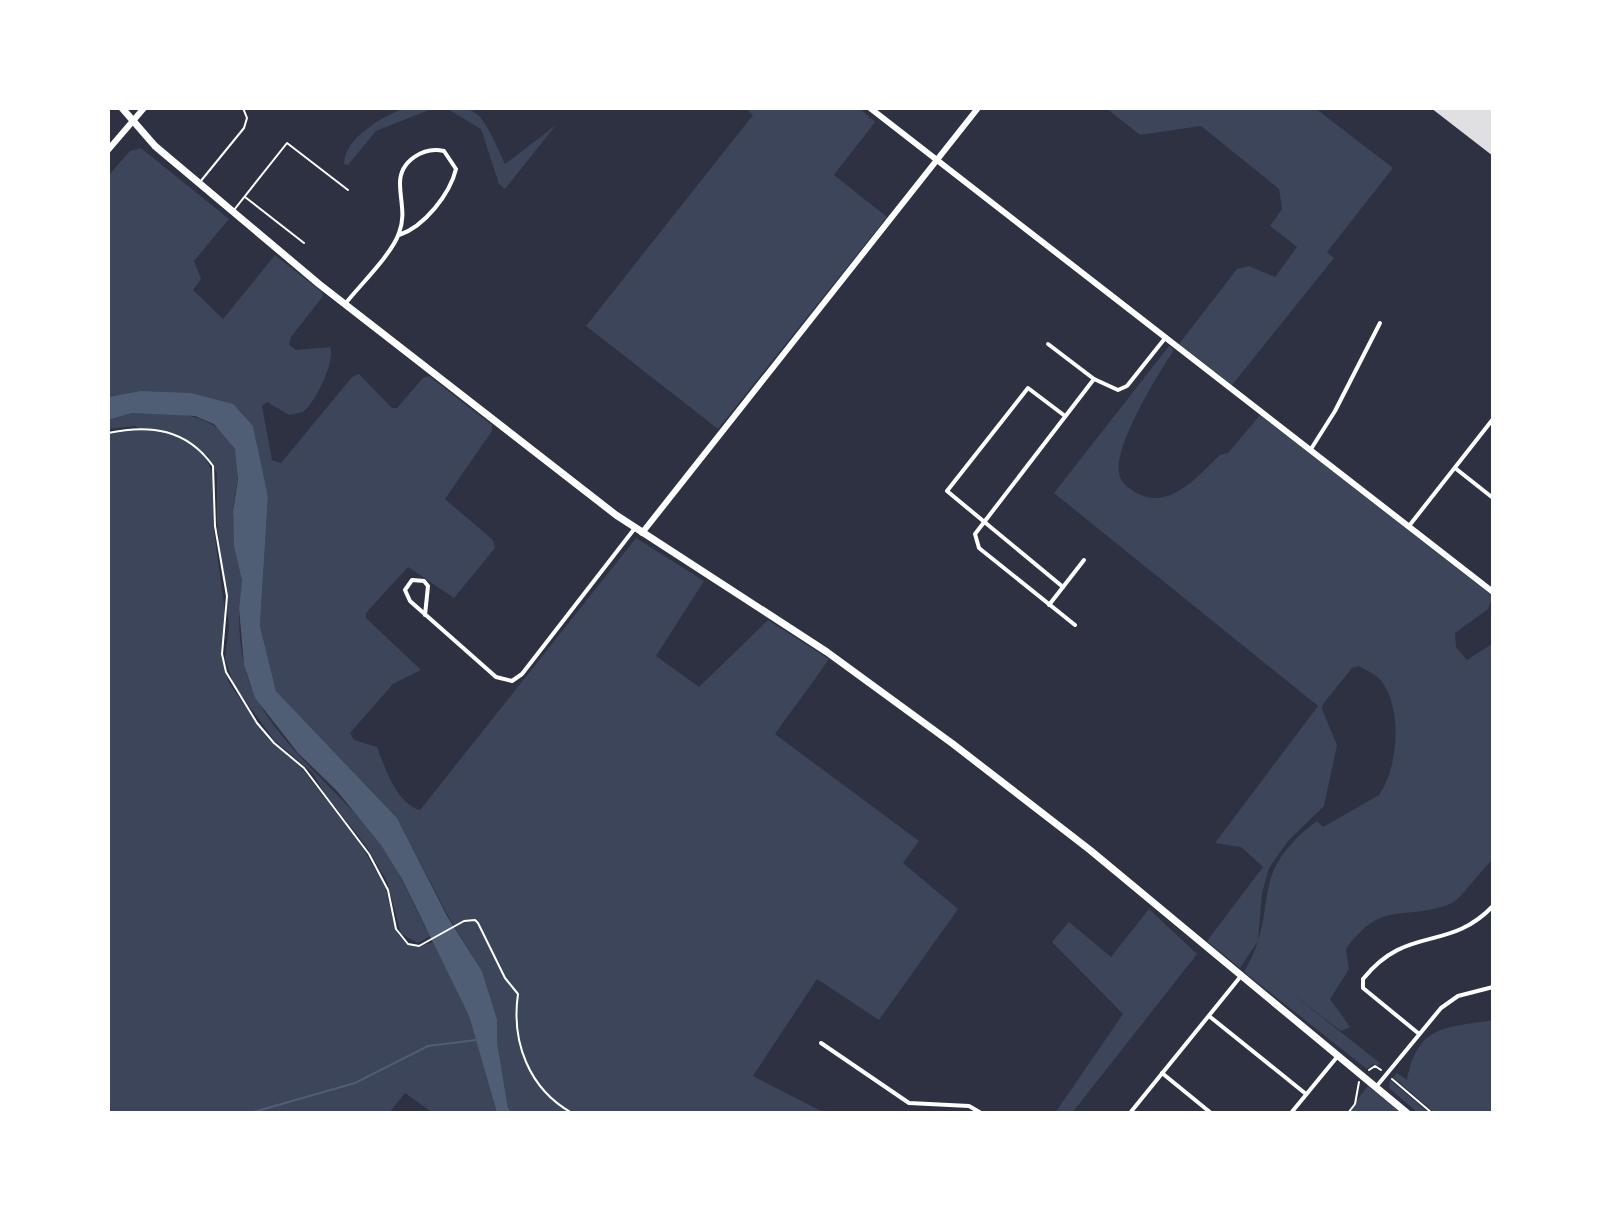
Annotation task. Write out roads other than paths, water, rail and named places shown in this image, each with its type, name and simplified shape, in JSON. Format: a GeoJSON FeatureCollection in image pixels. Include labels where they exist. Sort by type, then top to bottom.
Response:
{"type":"FeatureCollection","features":[{"type":"Feature","properties":{"kind":"main road"},"geometry":{"type":"LineString","coordinates":[[122,108],[155,146],[345,304],[639,531],[863,677],[1040,810],[1407,1113]]}},
{"type":"Feature","properties":{"kind":"main road"},"geometry":{"type":"LineString","coordinates":[[108,150],[144,108]]}},
{"type":"Feature","properties":{"kind":"main road"},"geometry":{"type":"LineString","coordinates":[[870,108],[1493,592]]}},
{"type":"Feature","properties":{"kind":"main road"},"geometry":{"type":"LineString","coordinates":[[639,531],[978,108]]}},
{"type":"Feature","properties":{"kind":"street"},"geometry":{"type":"LineString","coordinates":[[345,304],[399,235],[419,225],[453,181],[456,169],[444,151],[433,148],[423,151],[407,163],[400,182],[404,204],[399,235]]}},
{"type":"Feature","properties":{"kind":"street"},"geometry":{"type":"LineString","coordinates":[[1311,449],[1335,411],[1380,323]]}},
{"type":"Feature","properties":{"kind":"street"},"geometry":{"type":"LineString","coordinates":[[1048,344],[1112,390],[1127,386],[1166,337]]}},
{"type":"Feature","properties":{"kind":"street"},"geometry":{"type":"LineString","coordinates":[[1075,625],[979,548],[975,534],[1094,379]]}},
{"type":"Feature","properties":{"kind":"street"},"geometry":{"type":"LineString","coordinates":[[1063,587],[981,523],[947,491],[1028,388],[1065,416]]}},
{"type":"Feature","properties":{"kind":"street"},"geometry":{"type":"LineString","coordinates":[[1409,526],[1493,419]]}},
{"type":"Feature","properties":{"kind":"street"},"geometry":{"type":"LineString","coordinates":[[1455,468],[1493,498]]}},
{"type":"Feature","properties":{"kind":"street"},"geometry":{"type":"LineString","coordinates":[[425,615],[428,586],[424,581],[412,580],[405,590],[406,596],[425,615],[496,677],[512,681],[522,674],[639,531]]}},
{"type":"Feature","properties":{"kind":"street"},"geometry":{"type":"LineString","coordinates":[[1049,605],[1084,560]]}},
{"type":"Feature","properties":{"kind":"street"},"geometry":{"type":"LineString","coordinates":[[1418,1033],[1362,984],[1376,963],[1391,951],[1411,942],[1463,930],[1493,906]]}},
{"type":"Feature","properties":{"kind":"street"},"geometry":{"type":"LineString","coordinates":[[1130,1113],[1241,976]]}},
{"type":"Feature","properties":{"kind":"street"},"geometry":{"type":"LineString","coordinates":[[1376,1087],[1418,1033],[1450,1000],[1493,987]]}},
{"type":"Feature","properties":{"kind":"street"},"geometry":{"type":"LineString","coordinates":[[1209,1016],[1306,1094]]}},
{"type":"Feature","properties":{"kind":"street"},"geometry":{"type":"LineString","coordinates":[[821,1043],[909,1103],[969,1106],[981,1113]]}},
{"type":"Feature","properties":{"kind":"street"},"geometry":{"type":"LineString","coordinates":[[1291,1113],[1338,1055]]}},
{"type":"Feature","properties":{"kind":"street"},"geometry":{"type":"LineString","coordinates":[[1162,1073],[1211,1113]]}},
{"type":"Feature","properties":{"kind":"lane"},"geometry":{"type":"LineString","coordinates":[[200,183],[244,128],[247,118],[243,108]]}},
{"type":"Feature","properties":{"kind":"lane"},"geometry":{"type":"LineString","coordinates":[[232,212],[287,143],[348,190]]}},
{"type":"Feature","properties":{"kind":"lane"},"geometry":{"type":"LineString","coordinates":[[245,197],[304,243]]}},
{"type":"Feature","properties":{"kind":"waterway"},"geometry":{"type":"LineString","coordinates":[[250,1113],[355,1083],[428,1046],[476,1040]]}}]}
